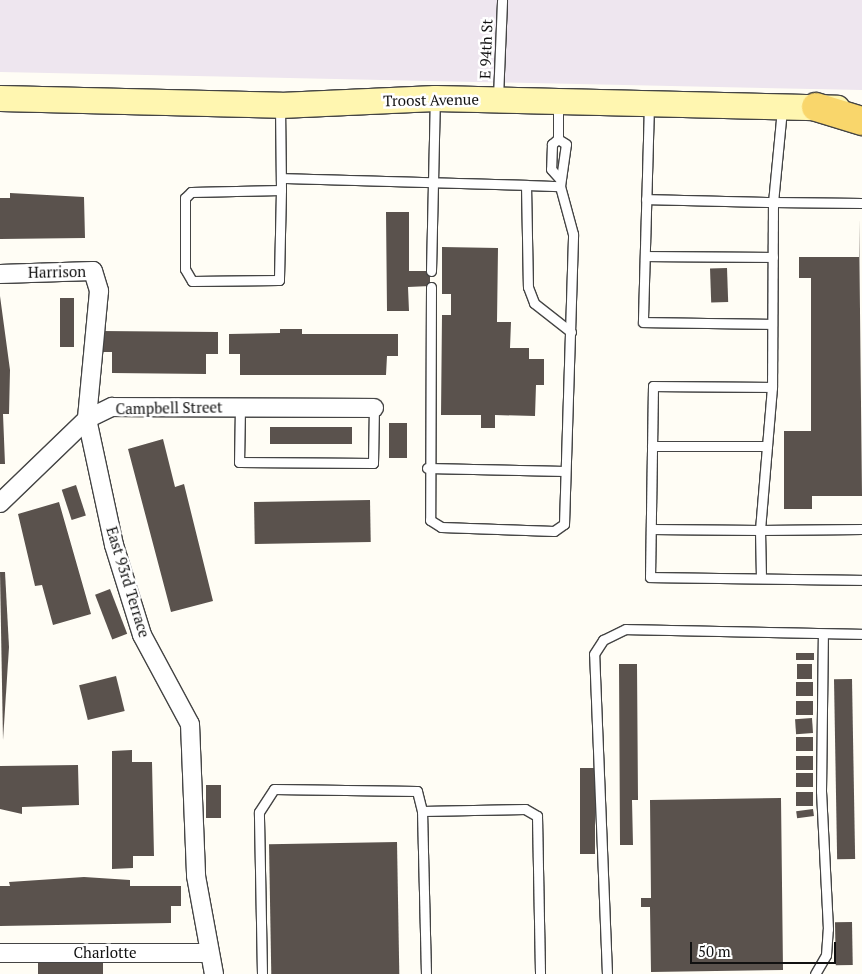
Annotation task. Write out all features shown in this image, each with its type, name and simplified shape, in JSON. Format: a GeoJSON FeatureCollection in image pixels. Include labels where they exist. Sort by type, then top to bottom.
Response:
{"type":"FeatureCollection","features":[{"type":"Feature","properties":{"kind":"main road","name":"Troost Avenue"},"geometry":{"type":"LineString","coordinates":[[0,98],[280,105],[434,98],[862,108]]}},
{"type":"Feature","properties":{"kind":"main road"},"geometry":{"type":"LineString","coordinates":[[816,107],[862,121]]}},
{"type":"Feature","properties":{"kind":"street","name":"Harrison"},"geometry":{"type":"LineString","coordinates":[[0,274],[93,271],[99,291]]}},
{"type":"Feature","properties":{"kind":"street","name":"East 93rd Terrace"},"geometry":{"type":"LineString","coordinates":[[99,291],[87,419],[114,544],[142,634],[190,724],[196,876],[214,974]]}},
{"type":"Feature","properties":{"kind":"street","name":"Campbell Street"},"geometry":{"type":"LineString","coordinates":[[0,503],[87,419],[112,407],[374,408]]}},
{"type":"Feature","properties":{"kind":"street","name":"Charlotte"},"geometry":{"type":"LineString","coordinates":[[0,953],[209,953]]}},
{"type":"Feature","properties":{"kind":"street"},"geometry":{"type":"LineString","coordinates":[[201,974],[209,953]]}},
{"type":"Feature","properties":{"kind":"lane","name":"E 94th St"},"geometry":{"type":"LineString","coordinates":[[498,100],[502,0]]}},
{"type":"Feature","properties":{"kind":"lane"},"geometry":{"type":"LineString","coordinates":[[431,270],[434,98]]}},
{"type":"Feature","properties":{"kind":"lane"},"geometry":{"type":"LineString","coordinates":[[558,101],[558,139]]}},
{"type":"Feature","properties":{"kind":"lane"},"geometry":{"type":"LineString","coordinates":[[649,103],[643,322],[772,324]]}},
{"type":"Feature","properties":{"kind":"lane"},"geometry":{"type":"LineString","coordinates":[[280,105],[281,178],[279,280],[192,281],[185,269],[185,198],[191,192],[280,190]]}},
{"type":"Feature","properties":{"kind":"lane"},"geometry":{"type":"LineString","coordinates":[[761,578],[760,530],[772,387],[773,202],[783,106]]}},
{"type":"Feature","properties":{"kind":"lane"},"geometry":{"type":"LineString","coordinates":[[558,139],[566,144],[566,170],[560,183]]}},
{"type":"Feature","properties":{"kind":"lane"},"geometry":{"type":"LineString","coordinates":[[431,287],[426,508],[430,520],[441,527],[554,531],[564,524],[573,234],[560,183],[551,169],[552,144],[558,139]]}},
{"type":"Feature","properties":{"kind":"lane"},"geometry":{"type":"LineString","coordinates":[[281,178],[526,185],[560,183]]}},
{"type":"Feature","properties":{"kind":"lane"},"geometry":{"type":"LineString","coordinates":[[526,185],[528,287],[534,303],[571,332]]}},
{"type":"Feature","properties":{"kind":"lane"},"geometry":{"type":"LineString","coordinates":[[646,199],[862,203]]}},
{"type":"Feature","properties":{"kind":"lane"},"geometry":{"type":"LineString","coordinates":[[645,256],[772,257]]}},
{"type":"Feature","properties":{"kind":"lane"},"geometry":{"type":"LineString","coordinates":[[772,387],[653,386],[650,576],[862,580]]}},
{"type":"Feature","properties":{"kind":"lane"},"geometry":{"type":"LineString","coordinates":[[240,407],[239,462],[373,463],[374,408]]}},
{"type":"Feature","properties":{"kind":"lane"},"geometry":{"type":"LineString","coordinates":[[652,446],[767,446]]}},
{"type":"Feature","properties":{"kind":"lane"},"geometry":{"type":"LineString","coordinates":[[427,468],[565,471]]}},
{"type":"Feature","properties":{"kind":"lane"},"geometry":{"type":"LineString","coordinates":[[651,529],[862,529]]}},
{"type":"Feature","properties":{"kind":"lane"},"geometry":{"type":"LineString","coordinates":[[607,974],[594,654],[602,640],[626,630],[862,634]]}},
{"type":"Feature","properties":{"kind":"lane"},"geometry":{"type":"LineString","coordinates":[[815,974],[826,955],[828,929],[821,791],[823,634]]}},
{"type":"Feature","properties":{"kind":"lane"},"geometry":{"type":"LineString","coordinates":[[262,974],[259,812],[274,789],[417,791],[422,811],[426,974]]}},
{"type":"Feature","properties":{"kind":"lane"},"geometry":{"type":"LineString","coordinates":[[422,811],[525,809],[537,816],[540,974]]}},
{"type":"Feature","properties":{"kind":"shaded area"},"geometry":{"type":"Polygon","coordinates":[[[0,0],[862,0],[862,90],[0,72],[0,0]]]}},
{"type":"Feature","properties":{"kind":"building"},"geometry":{"type":"Polygon","coordinates":[[[10,193],[84,197],[85,238],[0,239],[0,198],[10,198],[10,193]]]}},
{"type":"Feature","properties":{"kind":"building"},"geometry":{"type":"Polygon","coordinates":[[[386,212],[409,212],[409,271],[430,271],[430,286],[408,287],[409,311],[387,311],[386,212]]]}},
{"type":"Feature","properties":{"kind":"building"},"geometry":{"type":"Polygon","coordinates":[[[859,218],[862,496],[812,496],[812,509],[784,509],[784,431],[811,431],[811,278],[799,278],[799,257],[859,257],[859,218]]]}},
{"type":"Feature","properties":{"kind":"building"},"geometry":{"type":"Polygon","coordinates":[[[442,247],[498,248],[497,322],[511,322],[510,348],[529,348],[529,359],[544,359],[544,385],[536,385],[535,416],[495,415],[495,428],[481,428],[481,415],[441,415],[442,315],[451,315],[451,294],[442,294],[442,247]]]}},
{"type":"Feature","properties":{"kind":"building"},"geometry":{"type":"Polygon","coordinates":[[[727,268],[728,302],[711,303],[710,269],[727,268]]]}},
{"type":"Feature","properties":{"kind":"building"},"geometry":{"type":"Polygon","coordinates":[[[0,296],[10,370],[9,414],[3,414],[5,464],[0,464],[0,296]]]}},
{"type":"Feature","properties":{"kind":"building"},"geometry":{"type":"Polygon","coordinates":[[[60,298],[74,298],[74,347],[60,347],[60,298]]]}},
{"type":"Feature","properties":{"kind":"building"},"geometry":{"type":"Polygon","coordinates":[[[280,329],[302,329],[302,334],[398,334],[398,356],[387,356],[386,375],[240,375],[240,354],[229,354],[229,334],[280,333],[280,329]]]}},
{"type":"Feature","properties":{"kind":"building"},"geometry":{"type":"Polygon","coordinates":[[[101,331],[218,332],[218,354],[206,354],[206,374],[112,373],[112,352],[101,352],[101,331]]]}},
{"type":"Feature","properties":{"kind":"building"},"geometry":{"type":"Polygon","coordinates":[[[389,423],[407,423],[407,458],[389,458],[389,423]]]}},
{"type":"Feature","properties":{"kind":"building"},"geometry":{"type":"Polygon","coordinates":[[[270,427],[352,427],[352,444],[270,444],[270,427]]]}},
{"type":"Feature","properties":{"kind":"building"},"geometry":{"type":"Polygon","coordinates":[[[163,439],[175,487],[184,484],[213,601],[171,612],[128,449],[163,439]]]}},
{"type":"Feature","properties":{"kind":"building"},"geometry":{"type":"Polygon","coordinates":[[[76,485],[86,515],[72,520],[62,490],[76,485]]]}},
{"type":"Feature","properties":{"kind":"building"},"geometry":{"type":"Polygon","coordinates":[[[370,500],[371,542],[255,544],[254,502],[370,500]]]}},
{"type":"Feature","properties":{"kind":"building"},"geometry":{"type":"Polygon","coordinates":[[[59,502],[91,614],[53,625],[42,585],[35,586],[18,514],[59,502]]]}},
{"type":"Feature","properties":{"kind":"building"},"geometry":{"type":"Polygon","coordinates":[[[0,572],[5,572],[9,647],[3,740],[0,572]]]}},
{"type":"Feature","properties":{"kind":"building"},"geometry":{"type":"Polygon","coordinates":[[[110,589],[127,634],[112,640],[95,595],[110,589]]]}},
{"type":"Feature","properties":{"kind":"building"},"geometry":{"type":"Polygon","coordinates":[[[796,653],[814,653],[814,660],[796,660],[796,653]]]}},
{"type":"Feature","properties":{"kind":"building"},"geometry":{"type":"Polygon","coordinates":[[[619,664],[637,664],[638,800],[632,800],[633,845],[620,845],[619,664]]]}},
{"type":"Feature","properties":{"kind":"building"},"geometry":{"type":"Polygon","coordinates":[[[797,664],[812,664],[812,679],[797,679],[797,664]]]}},
{"type":"Feature","properties":{"kind":"building"},"geometry":{"type":"Polygon","coordinates":[[[116,676],[125,711],[88,720],[79,685],[116,676]]]}},
{"type":"Feature","properties":{"kind":"building"},"geometry":{"type":"Polygon","coordinates":[[[834,679],[852,679],[855,859],[837,859],[834,679]]]}},
{"type":"Feature","properties":{"kind":"building"},"geometry":{"type":"Polygon","coordinates":[[[796,682],[813,682],[813,696],[796,696],[796,682]]]}},
{"type":"Feature","properties":{"kind":"building"},"geometry":{"type":"Polygon","coordinates":[[[796,701],[813,701],[813,715],[796,715],[796,701]]]}},
{"type":"Feature","properties":{"kind":"building"},"geometry":{"type":"Polygon","coordinates":[[[812,718],[813,733],[796,734],[795,719],[812,718]]]}},
{"type":"Feature","properties":{"kind":"building"},"geometry":{"type":"Polygon","coordinates":[[[796,737],[813,737],[813,751],[796,751],[796,737]]]}},
{"type":"Feature","properties":{"kind":"building"},"geometry":{"type":"Polygon","coordinates":[[[132,750],[132,762],[152,762],[154,856],[133,856],[133,868],[112,869],[112,751],[132,750]]]}},
{"type":"Feature","properties":{"kind":"building"},"geometry":{"type":"Polygon","coordinates":[[[796,756],[813,756],[813,770],[796,770],[796,756]]]}},
{"type":"Feature","properties":{"kind":"building"},"geometry":{"type":"Polygon","coordinates":[[[78,765],[79,805],[22,807],[22,814],[0,809],[0,766],[78,765]]]}},
{"type":"Feature","properties":{"kind":"building"},"geometry":{"type":"Polygon","coordinates":[[[580,768],[595,768],[595,854],[580,854],[580,768]]]}},
{"type":"Feature","properties":{"kind":"building"},"geometry":{"type":"Polygon","coordinates":[[[796,773],[813,773],[813,787],[796,787],[796,773]]]}},
{"type":"Feature","properties":{"kind":"building"},"geometry":{"type":"Polygon","coordinates":[[[206,785],[221,785],[221,818],[206,818],[206,785]]]}},
{"type":"Feature","properties":{"kind":"building"},"geometry":{"type":"Polygon","coordinates":[[[796,792],[813,792],[813,806],[796,806],[796,792]]]}},
{"type":"Feature","properties":{"kind":"building"},"geometry":{"type":"Polygon","coordinates":[[[781,798],[783,970],[651,972],[650,907],[641,907],[641,898],[651,898],[650,800],[781,798]]]}},
{"type":"Feature","properties":{"kind":"building"},"geometry":{"type":"Polygon","coordinates":[[[813,809],[814,816],[797,818],[796,811],[813,809]]]}},
{"type":"Feature","properties":{"kind":"building"},"geometry":{"type":"Polygon","coordinates":[[[397,842],[399,974],[271,974],[269,844],[397,842]]]}},
{"type":"Feature","properties":{"kind":"building"},"geometry":{"type":"Polygon","coordinates":[[[84,877],[130,880],[130,886],[181,886],[181,906],[171,906],[171,923],[0,926],[0,886],[10,886],[9,882],[84,877]]]}},
{"type":"Feature","properties":{"kind":"building"},"geometry":{"type":"Polygon","coordinates":[[[835,922],[852,922],[853,965],[836,965],[835,922]]]}},
{"type":"Feature","properties":{"kind":"building"},"geometry":{"type":"Polygon","coordinates":[[[38,963],[103,963],[103,974],[38,974],[38,963]]]}}]}
